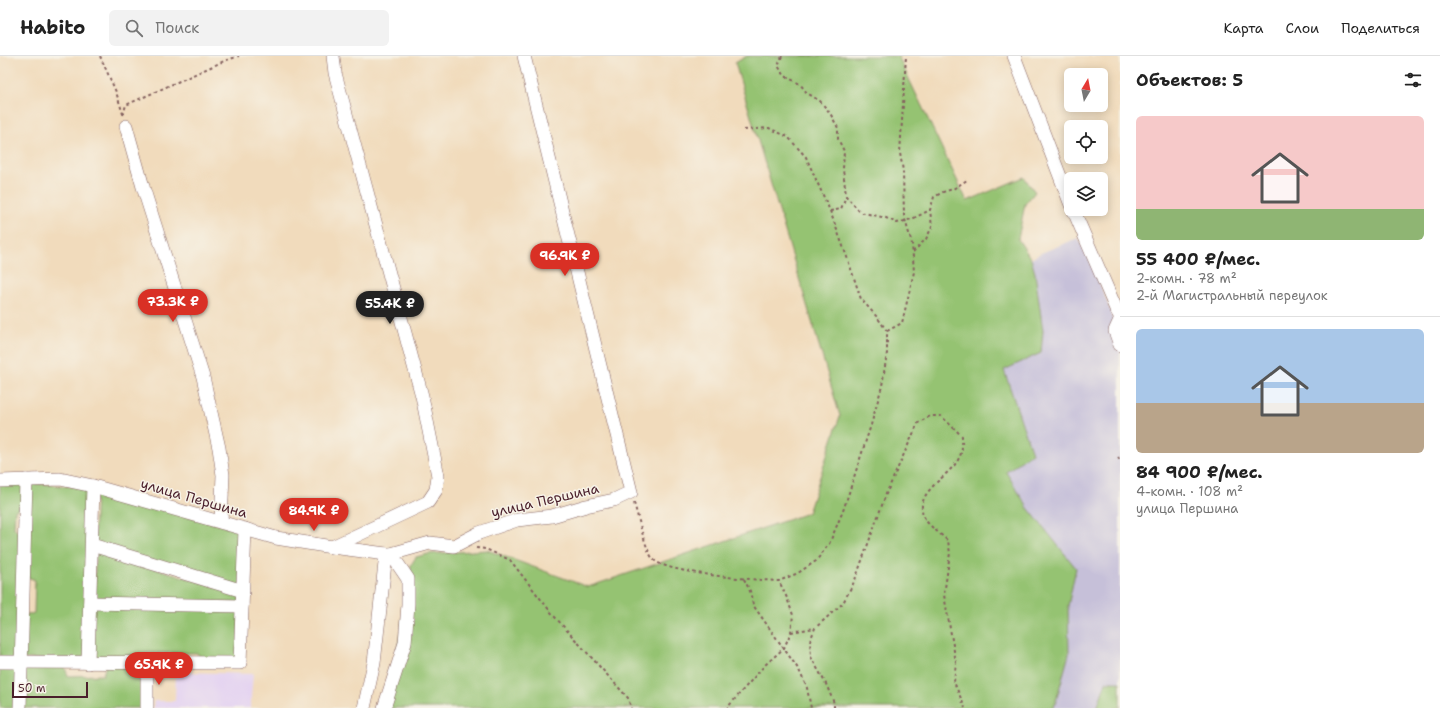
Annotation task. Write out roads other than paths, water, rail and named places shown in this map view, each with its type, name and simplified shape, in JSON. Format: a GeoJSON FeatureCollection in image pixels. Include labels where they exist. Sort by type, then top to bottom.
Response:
{"type":"FeatureCollection","features":[{"type":"Feature","properties":{"kind":"street"},"geometry":{"type":"LineString","coordinates":[[332,548],[428,502],[436,490],[438,476],[422,396],[335,74],[333,56]]}},
{"type":"Feature","properties":{"kind":"street","name":"улица Першина"},"geometry":{"type":"LineString","coordinates":[[0,481],[60,479],[94,486],[276,538],[332,548],[389,554],[430,543],[454,546],[479,533],[517,520],[552,516],[614,500],[631,492],[524,56]]}},
{"type":"Feature","properties":{"kind":"street"},"geometry":{"type":"LineString","coordinates":[[1014,56],[1064,188]]}},
{"type":"Feature","properties":{"kind":"street"},"geometry":{"type":"LineString","coordinates":[[125,120],[143,187],[203,378],[219,448],[223,475],[221,522]]}},
{"type":"Feature","properties":{"kind":"street"},"geometry":{"type":"LineString","coordinates":[[1075,216],[1120,316]]}},
{"type":"Feature","properties":{"kind":"street"},"geometry":{"type":"LineString","coordinates":[[1120,320],[1115,331],[1120,345]]}},
{"type":"Feature","properties":{"kind":"street"},"geometry":{"type":"LineString","coordinates":[[20,708],[20,662],[26,480]]}},
{"type":"Feature","properties":{"kind":"street"},"geometry":{"type":"LineString","coordinates":[[88,662],[94,486]]}},
{"type":"Feature","properties":{"kind":"street"},"geometry":{"type":"LineString","coordinates":[[0,662],[240,664],[245,529]]}},
{"type":"Feature","properties":{"kind":"street"},"geometry":{"type":"LineString","coordinates":[[92,545],[243,591]]}},
{"type":"Feature","properties":{"kind":"street"},"geometry":{"type":"LineString","coordinates":[[364,708],[374,663],[389,554]]}},
{"type":"Feature","properties":{"kind":"street"},"geometry":{"type":"LineString","coordinates":[[384,708],[405,643],[408,604],[408,579],[389,554]]}},
{"type":"Feature","properties":{"kind":"street"},"geometry":{"type":"LineString","coordinates":[[90,603],[242,606]]}},
{"type":"Feature","properties":{"kind":"street"},"geometry":{"type":"LineString","coordinates":[[147,663],[147,708]]}}]}
